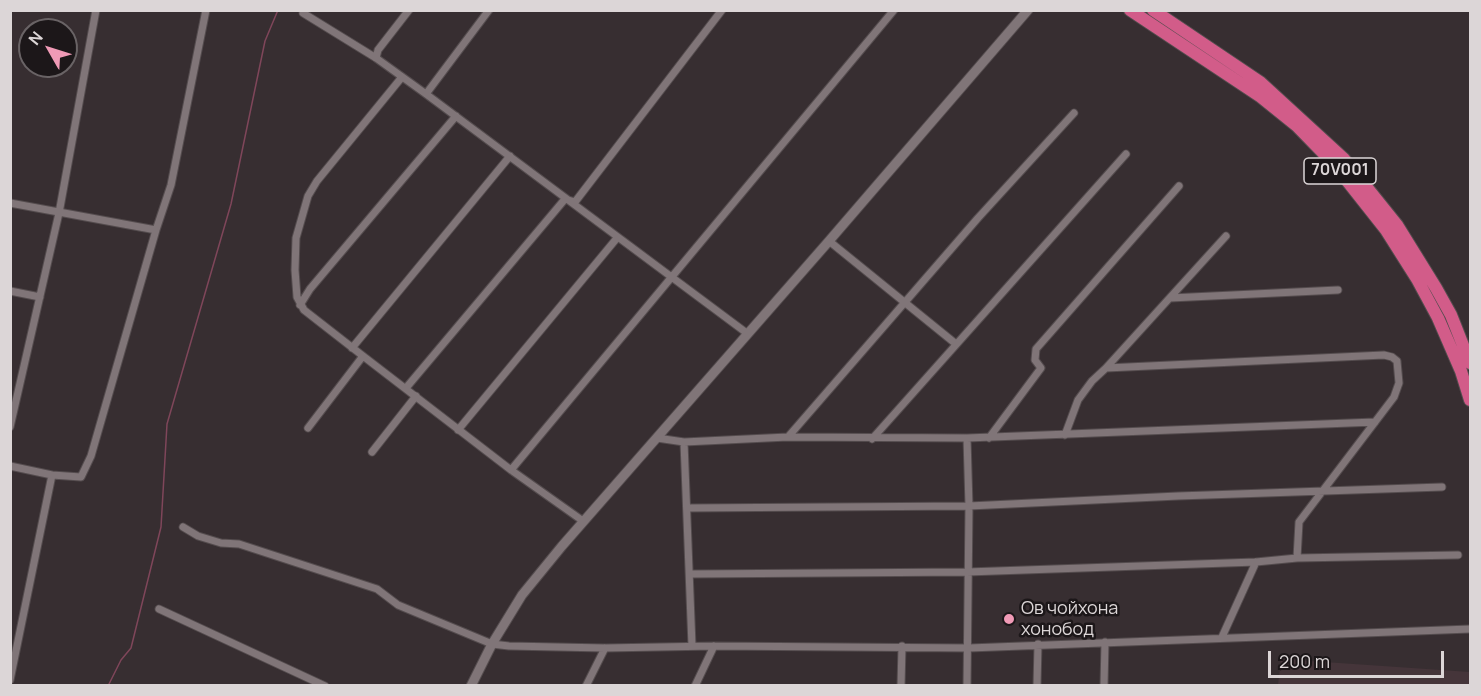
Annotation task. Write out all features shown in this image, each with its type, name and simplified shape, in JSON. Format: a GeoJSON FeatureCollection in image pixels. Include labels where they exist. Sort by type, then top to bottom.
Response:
{"type":"FeatureCollection","features":[{"type":"Feature","properties":{"kind":"highway","name":"70V001"},"geometry":{"type":"LineString","coordinates":[[1130,10],[1261,97],[1297,126],[1340,171],[1386,230],[1417,279],[1438,318],[1461,371],[1470,400]]}},
{"type":"Feature","properties":{"kind":"highway","name":"70V001"},"geometry":{"type":"LineString","coordinates":[[1153,10],[1260,82],[1344,159],[1397,225],[1436,288],[1451,315],[1470,363]]}},
{"type":"Feature","properties":{"kind":"main road"},"geometry":{"type":"LineString","coordinates":[[471,686],[492,644],[522,595],[583,521],[1028,10]]}},
{"type":"Feature","properties":{"kind":"street"},"geometry":{"type":"LineString","coordinates":[[10,427],[58,213],[96,10]]}},
{"type":"Feature","properties":{"kind":"street"},"geometry":{"type":"LineString","coordinates":[[10,465],[52,475],[81,477],[86,467],[171,185],[206,10]]}},
{"type":"Feature","properties":{"kind":"street"},"geometry":{"type":"LineString","coordinates":[[376,58],[378,50],[409,10]]}},
{"type":"Feature","properties":{"kind":"street"},"geometry":{"type":"LineString","coordinates":[[426,94],[489,10]]}},
{"type":"Feature","properties":{"kind":"street"},"geometry":{"type":"LineString","coordinates":[[565,199],[575,201],[722,10]]}},
{"type":"Feature","properties":{"kind":"street"},"geometry":{"type":"LineString","coordinates":[[511,470],[894,10]]}},
{"type":"Feature","properties":{"kind":"street"},"geometry":{"type":"LineString","coordinates":[[303,13],[376,58],[426,94],[748,334]]}},
{"type":"Feature","properties":{"kind":"street"},"geometry":{"type":"LineString","coordinates":[[402,77],[317,181],[308,196],[296,238],[295,270],[297,297],[300,305],[458,430],[583,521]]}},
{"type":"Feature","properties":{"kind":"street"},"geometry":{"type":"LineString","coordinates":[[788,437],[1074,113]]}},
{"type":"Feature","properties":{"kind":"street"},"geometry":{"type":"LineString","coordinates":[[300,305],[310,289],[456,116]]}},
{"type":"Feature","properties":{"kind":"street"},"geometry":{"type":"LineString","coordinates":[[872,439],[1126,154]]}},
{"type":"Feature","properties":{"kind":"street"},"geometry":{"type":"LineString","coordinates":[[352,348],[510,156]]}},
{"type":"Feature","properties":{"kind":"street"},"geometry":{"type":"LineString","coordinates":[[989,438],[1041,368],[1035,360],[1036,349],[1179,186]]}},
{"type":"Feature","properties":{"kind":"street"},"geometry":{"type":"LineString","coordinates":[[406,388],[565,199]]}},
{"type":"Feature","properties":{"kind":"street"},"geometry":{"type":"LineString","coordinates":[[10,203],[156,230]]}},
{"type":"Feature","properties":{"kind":"street"},"geometry":{"type":"LineString","coordinates":[[1065,435],[1078,400],[1092,381],[1226,236]]}},
{"type":"Feature","properties":{"kind":"street"},"geometry":{"type":"LineString","coordinates":[[458,430],[617,238]]}},
{"type":"Feature","properties":{"kind":"street"},"geometry":{"type":"LineString","coordinates":[[829,241],[956,344]]}},
{"type":"Feature","properties":{"kind":"street"},"geometry":{"type":"LineString","coordinates":[[1170,298],[1338,290]]}},
{"type":"Feature","properties":{"kind":"street"},"geometry":{"type":"LineString","coordinates":[[10,291],[40,297]]}},
{"type":"Feature","properties":{"kind":"street"},"geometry":{"type":"LineString","coordinates":[[1106,368],[1389,355],[1397,361],[1399,383],[1394,397],[1299,522],[1297,558]]}},
{"type":"Feature","properties":{"kind":"street"},"geometry":{"type":"LineString","coordinates":[[308,428],[363,356]]}},
{"type":"Feature","properties":{"kind":"street"},"geometry":{"type":"LineString","coordinates":[[372,452],[416,396]]}},
{"type":"Feature","properties":{"kind":"street"},"geometry":{"type":"LineString","coordinates":[[657,438],[684,442],[788,437],[989,438],[1375,422]]}},
{"type":"Feature","properties":{"kind":"street"},"geometry":{"type":"LineString","coordinates":[[967,438],[969,506],[967,686]]}},
{"type":"Feature","properties":{"kind":"street"},"geometry":{"type":"LineString","coordinates":[[684,442],[691,574],[692,646]]}},
{"type":"Feature","properties":{"kind":"street"},"geometry":{"type":"LineString","coordinates":[[10,680],[12,659],[52,475]]}},
{"type":"Feature","properties":{"kind":"street"},"geometry":{"type":"LineString","coordinates":[[688,508],[969,506],[1442,487]]}},
{"type":"Feature","properties":{"kind":"street"},"geometry":{"type":"LineString","coordinates":[[183,527],[198,536],[221,543],[239,544],[377,589],[398,605],[492,644],[605,648],[692,646],[969,648],[1470,628]]}},
{"type":"Feature","properties":{"kind":"street"},"geometry":{"type":"LineString","coordinates":[[691,574],[967,572],[1256,562],[1297,558],[1458,555]]}},
{"type":"Feature","properties":{"kind":"street"},"geometry":{"type":"LineString","coordinates":[[1222,637],[1256,562]]}},
{"type":"Feature","properties":{"kind":"street"},"geometry":{"type":"LineString","coordinates":[[159,609],[325,686]]}},
{"type":"Feature","properties":{"kind":"street"},"geometry":{"type":"LineString","coordinates":[[1104,686],[1105,642]]}},
{"type":"Feature","properties":{"kind":"street"},"geometry":{"type":"LineString","coordinates":[[1037,686],[1038,644]]}},
{"type":"Feature","properties":{"kind":"street"},"geometry":{"type":"LineString","coordinates":[[695,686],[714,646]]}},
{"type":"Feature","properties":{"kind":"street"},"geometry":{"type":"LineString","coordinates":[[901,686],[902,646]]}},
{"type":"Feature","properties":{"kind":"street"},"geometry":{"type":"LineString","coordinates":[[586,686],[605,648]]}},
{"type":"Feature","properties":{"kind":"shaded area"},"geometry":{"type":"Polygon","coordinates":[[[1281,659],[1470,672],[1470,685],[1278,685],[1281,659]]]}},
{"type":"Feature","properties":{"kind":"waterway"},"geometry":{"type":"LineString","coordinates":[[108,686],[121,660],[131,648],[161,527],[167,424],[231,204],[265,41],[278,10]]}},
{"type":"Feature","properties":{"kind":"place","name":"Ов чойхона хонобод"},"geometry":{"type":"Point","coordinates":[1009,619]}}]}
